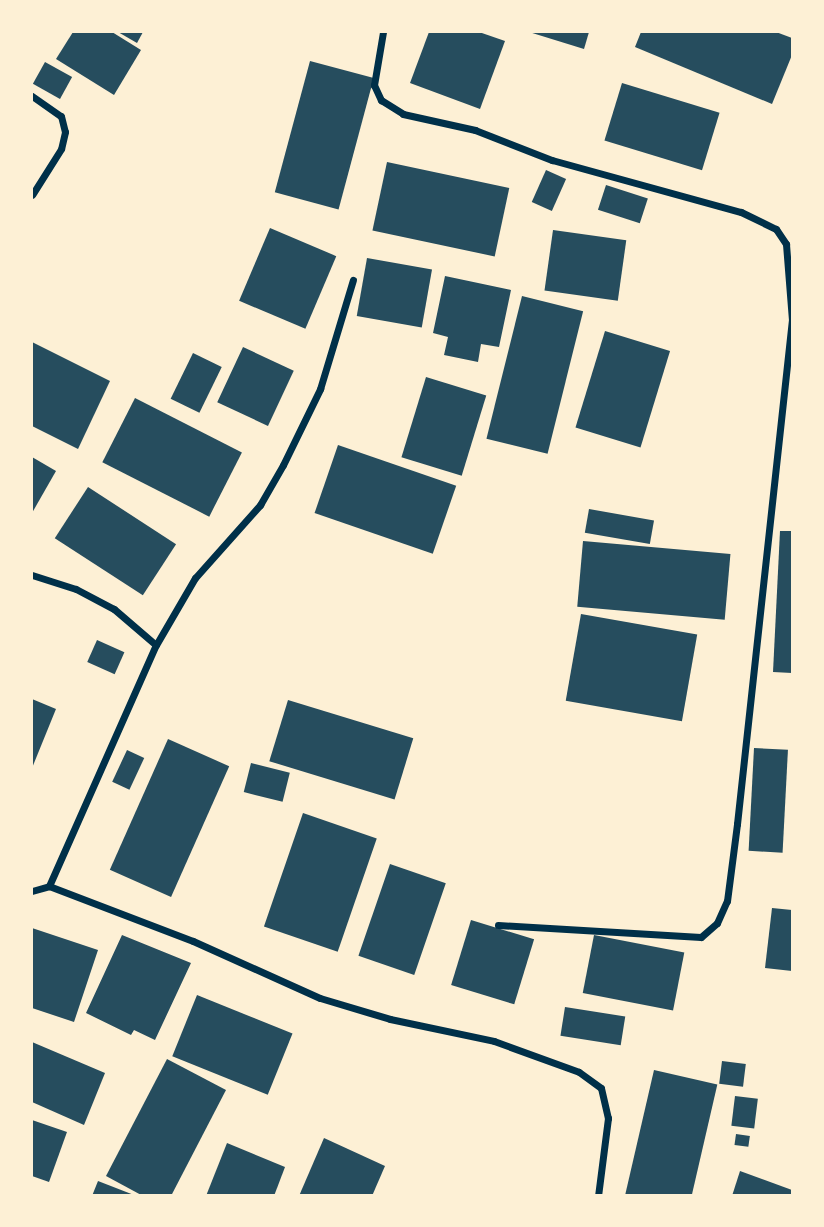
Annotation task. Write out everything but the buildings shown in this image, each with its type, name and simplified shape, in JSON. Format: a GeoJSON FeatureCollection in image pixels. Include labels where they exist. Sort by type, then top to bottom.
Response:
{"type":"FeatureCollection","features":[{"type":"Feature","properties":{"kind":"street"},"geometry":{"type":"LineString","coordinates":[[383,32],[374,85],[381,100],[403,114],[475,130],[552,160],[741,212],[776,229],[786,244],[792,320],[727,901],[717,923],[701,937],[498,925]]}},
{"type":"Feature","properties":{"kind":"street"},"geometry":{"type":"LineString","coordinates":[[32,96],[61,116],[65,132],[61,149],[32,195]]}},
{"type":"Feature","properties":{"kind":"street"},"geometry":{"type":"LineString","coordinates":[[49,886],[156,645],[202,567],[260,505],[283,465],[320,389],[353,280]]}},
{"type":"Feature","properties":{"kind":"street"},"geometry":{"type":"LineString","coordinates":[[32,575],[76,589],[114,609],[156,645]]}},
{"type":"Feature","properties":{"kind":"street"},"geometry":{"type":"LineString","coordinates":[[32,891],[49,886],[193,941],[320,998],[390,1019],[494,1041],[579,1072],[601,1088],[608,1118],[598,1195]]}}]}
